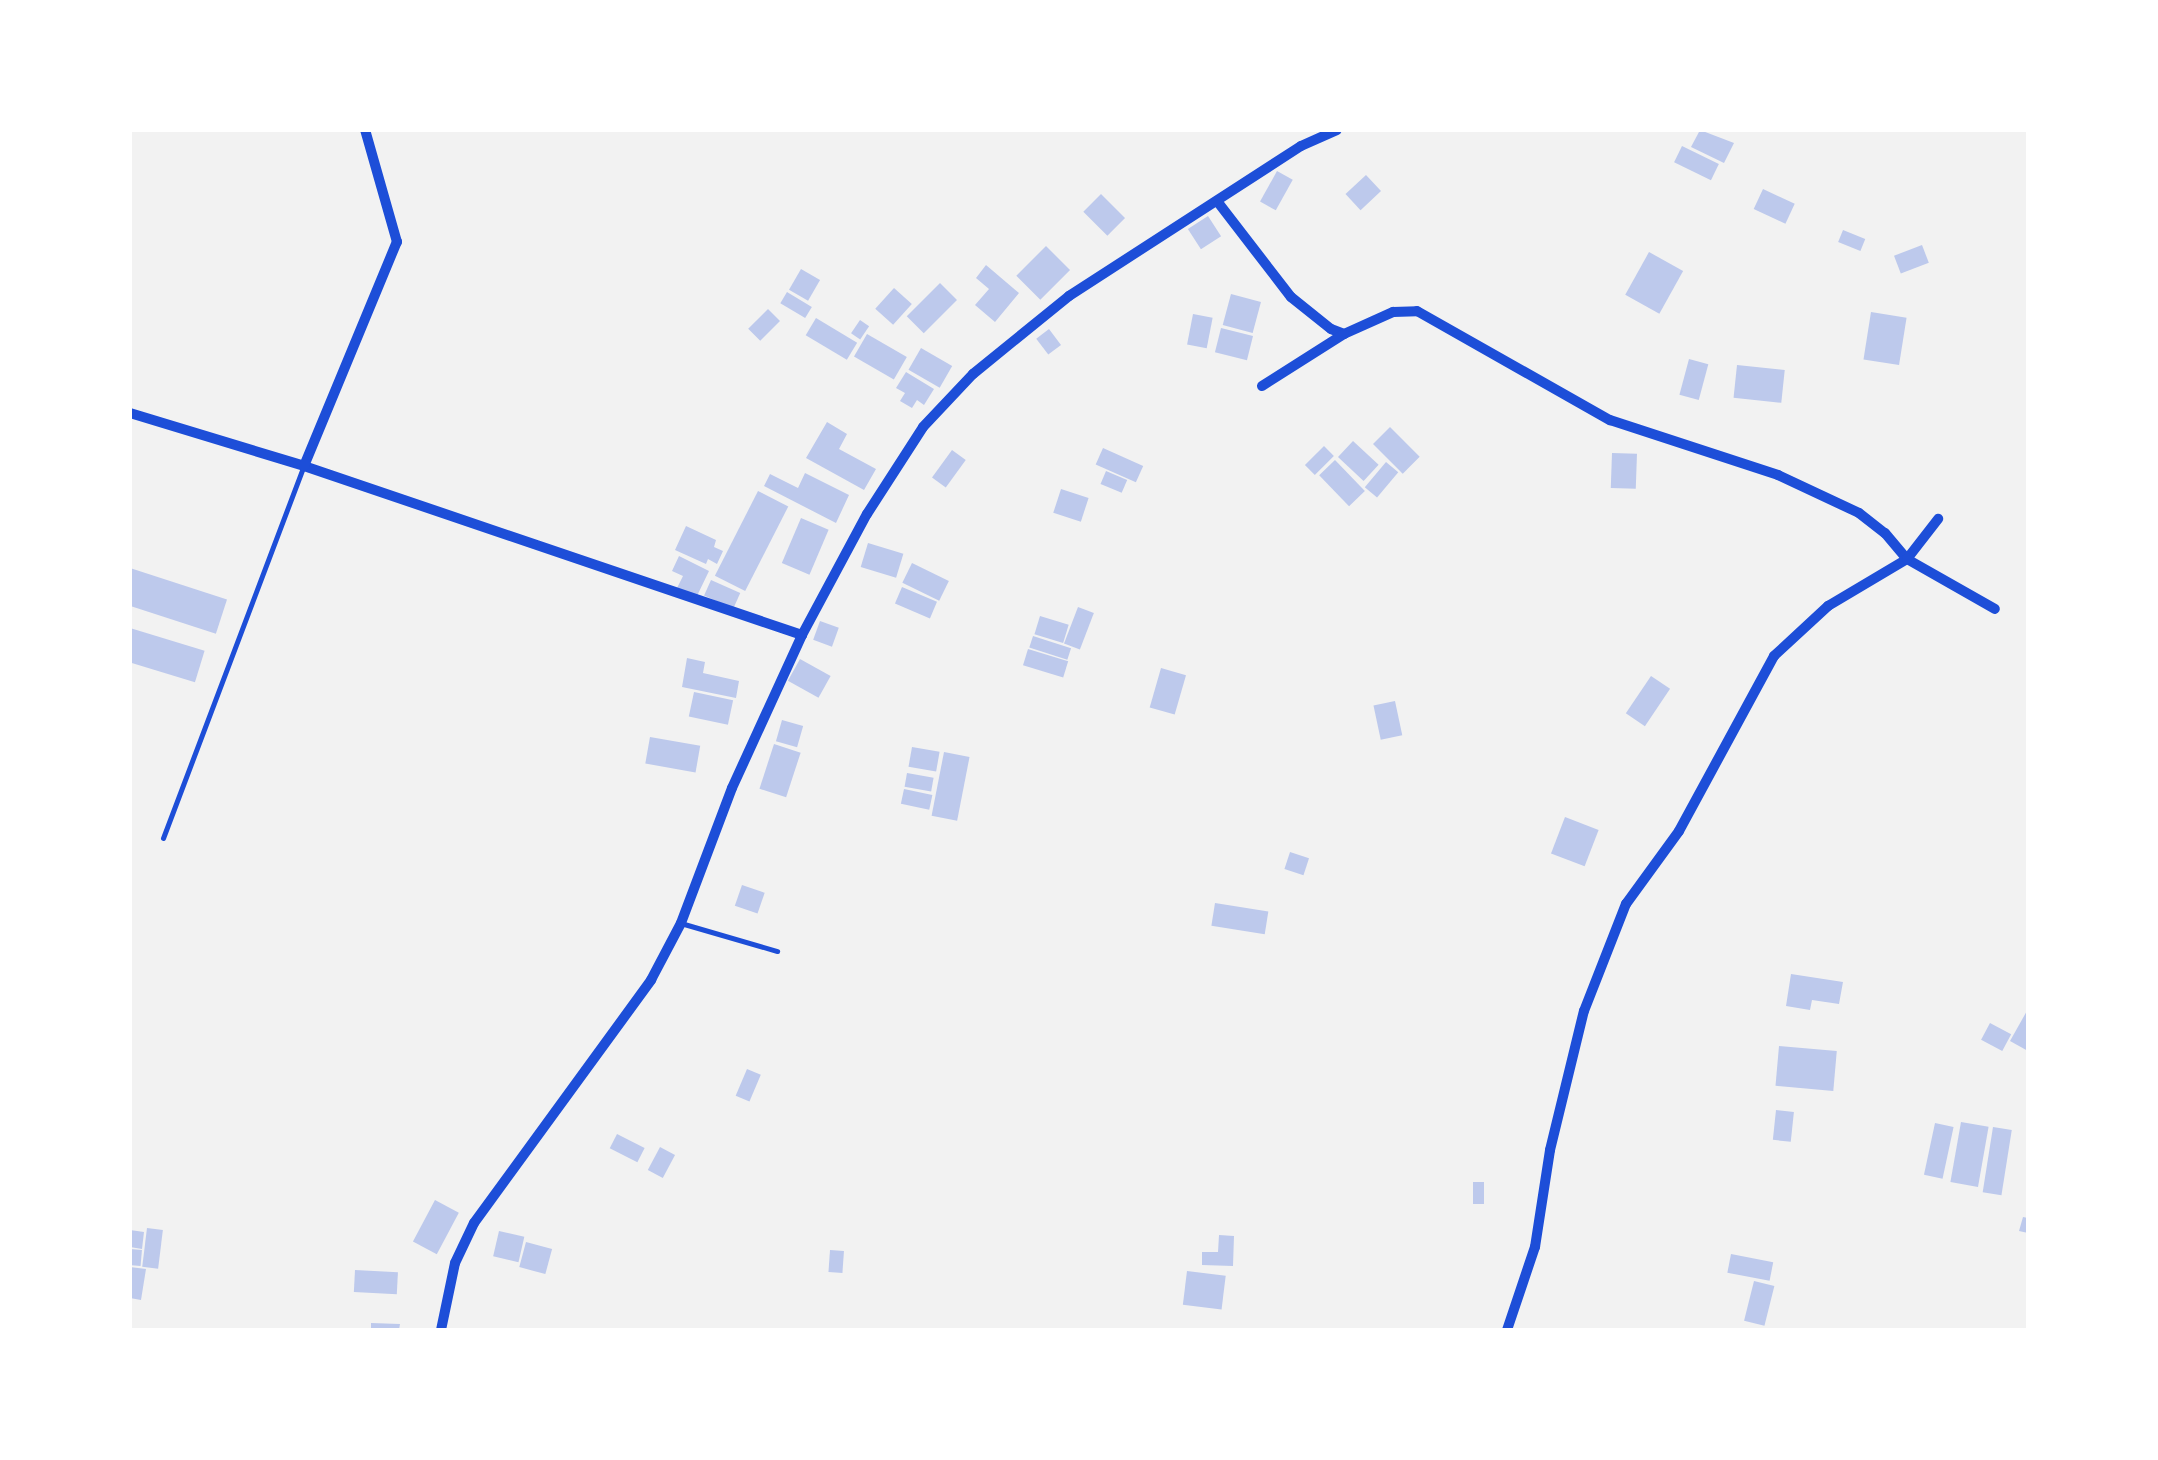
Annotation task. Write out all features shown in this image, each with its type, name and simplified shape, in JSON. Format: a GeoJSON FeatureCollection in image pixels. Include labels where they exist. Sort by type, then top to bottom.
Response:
{"type":"FeatureCollection","features":[{"type":"Feature","properties":{"kind":"street"},"geometry":{"type":"LineString","coordinates":[[304,466],[398,236],[365,130]]}},
{"type":"Feature","properties":{"kind":"street"},"geometry":{"type":"LineString","coordinates":[[440,1330],[455,1262],[474,1223],[651,980],[681,923],[732,788],[802,634],[867,514],[923,427],[974,374],[1069,296],[1301,146],[1337,130]]}},
{"type":"Feature","properties":{"kind":"street"},"geometry":{"type":"LineString","coordinates":[[1217,200],[1291,297],[1310,315],[1344,334]]}},
{"type":"Feature","properties":{"kind":"street"},"geometry":{"type":"LineString","coordinates":[[1262,386],[1344,334],[1384,315],[1417,311],[1610,420],[1778,474],[1859,513],[1884,532],[1906,560],[1995,609]]}},
{"type":"Feature","properties":{"kind":"street"},"geometry":{"type":"LineString","coordinates":[[130,413],[304,466],[802,634]]}},
{"type":"Feature","properties":{"kind":"street"},"geometry":{"type":"LineString","coordinates":[[1507,1330],[1535,1247],[1550,1150],[1584,1011],[1626,904],[1679,832],[1774,656],[1828,606],[1906,560],[1938,518]]}},
{"type":"Feature","properties":{"kind":"lane"},"geometry":{"type":"LineString","coordinates":[[163,838],[304,466]]}},
{"type":"Feature","properties":{"kind":"lane"},"geometry":{"type":"LineString","coordinates":[[681,923],[776,952]]}},
{"type":"Feature","properties":{"kind":"building"},"geometry":{"type":"Polygon","coordinates":[[[1700,130],[1734,143],[1724,163],[1691,147],[1700,130]]]}},
{"type":"Feature","properties":{"kind":"building"},"geometry":{"type":"Polygon","coordinates":[[[1682,146],[1719,164],[1711,180],[1674,162],[1682,146]]]}},
{"type":"Feature","properties":{"kind":"building"},"geometry":{"type":"Polygon","coordinates":[[[1277,171],[1293,180],[1276,210],[1260,202],[1277,171]]]}},
{"type":"Feature","properties":{"kind":"building"},"geometry":{"type":"Polygon","coordinates":[[[1366,175],[1381,191],[1361,210],[1346,194],[1366,175]]]}},
{"type":"Feature","properties":{"kind":"building"},"geometry":{"type":"Polygon","coordinates":[[[1763,189],[1795,204],[1785,224],[1754,209],[1763,189]]]}},
{"type":"Feature","properties":{"kind":"building"},"geometry":{"type":"Polygon","coordinates":[[[1101,194],[1125,218],[1107,236],[1083,212],[1101,194]]]}},
{"type":"Feature","properties":{"kind":"building"},"geometry":{"type":"Polygon","coordinates":[[[1208,216],[1221,236],[1201,249],[1188,229],[1208,216]]]}},
{"type":"Feature","properties":{"kind":"building"},"geometry":{"type":"Polygon","coordinates":[[[1843,230],[1865,239],[1860,251],[1838,242],[1843,230]]]}},
{"type":"Feature","properties":{"kind":"building"},"geometry":{"type":"Polygon","coordinates":[[[1922,245],[1929,263],[1901,273],[1894,256],[1922,245]]]}},
{"type":"Feature","properties":{"kind":"building"},"geometry":{"type":"Polygon","coordinates":[[[1046,246],[1070,270],[1040,300],[1016,276],[1046,246]]]}},
{"type":"Feature","properties":{"kind":"building"},"geometry":{"type":"Polygon","coordinates":[[[1649,252],[1683,271],[1659,314],[1625,295],[1649,252]]]}},
{"type":"Feature","properties":{"kind":"building"},"geometry":{"type":"Polygon","coordinates":[[[986,265],[1019,293],[995,322],[975,305],[989,289],[976,278],[986,265]]]}},
{"type":"Feature","properties":{"kind":"building"},"geometry":{"type":"Polygon","coordinates":[[[801,269],[820,280],[808,301],[789,290],[801,269]]]}},
{"type":"Feature","properties":{"kind":"building"},"geometry":{"type":"Polygon","coordinates":[[[940,283],[957,300],[924,333],[907,316],[940,283]]]}},
{"type":"Feature","properties":{"kind":"building"},"geometry":{"type":"Polygon","coordinates":[[[894,288],[912,304],[893,325],[875,309],[894,288]]]}},
{"type":"Feature","properties":{"kind":"building"},"geometry":{"type":"Polygon","coordinates":[[[787,292],[812,307],[805,318],[780,303],[787,292]]]}},
{"type":"Feature","properties":{"kind":"building"},"geometry":{"type":"Polygon","coordinates":[[[1231,294],[1261,302],[1253,333],[1223,325],[1231,294]]]}},
{"type":"Feature","properties":{"kind":"building"},"geometry":{"type":"Polygon","coordinates":[[[768,309],[780,321],[760,341],[748,329],[768,309]]]}},
{"type":"Feature","properties":{"kind":"building"},"geometry":{"type":"Polygon","coordinates":[[[1871,312],[1907,318],[1899,365],[1863,359],[1871,312]]]}},
{"type":"Feature","properties":{"kind":"building"},"geometry":{"type":"Polygon","coordinates":[[[1193,314],[1213,318],[1207,348],[1187,344],[1193,314]]]}},
{"type":"Feature","properties":{"kind":"building"},"geometry":{"type":"Polygon","coordinates":[[[816,318],[857,343],[847,360],[806,335],[816,318]]]}},
{"type":"Feature","properties":{"kind":"building"},"geometry":{"type":"Polygon","coordinates":[[[860,320],[869,326],[860,339],[851,333],[860,320]]]}},
{"type":"Feature","properties":{"kind":"building"},"geometry":{"type":"Polygon","coordinates":[[[1221,328],[1253,336],[1247,360],[1215,352],[1221,328]]]}},
{"type":"Feature","properties":{"kind":"building"},"geometry":{"type":"Polygon","coordinates":[[[1049,329],[1061,345],[1048,355],[1036,339],[1049,329]]]}},
{"type":"Feature","properties":{"kind":"building"},"geometry":{"type":"Polygon","coordinates":[[[867,334],[907,357],[894,380],[854,357],[867,334]]]}},
{"type":"Feature","properties":{"kind":"building"},"geometry":{"type":"Polygon","coordinates":[[[921,348],[952,366],[940,388],[908,370],[921,348]]]}},
{"type":"Feature","properties":{"kind":"building"},"geometry":{"type":"Polygon","coordinates":[[[1689,359],[1708,364],[1699,400],[1679,395],[1689,359]]]}},
{"type":"Feature","properties":{"kind":"building"},"geometry":{"type":"Polygon","coordinates":[[[1737,365],[1785,370],[1781,403],[1734,398],[1737,365]]]}},
{"type":"Feature","properties":{"kind":"building"},"geometry":{"type":"Polygon","coordinates":[[[906,372],[934,389],[924,405],[917,400],[912,408],[900,401],[905,393],[896,388],[906,372]]]}},
{"type":"Feature","properties":{"kind":"building"},"geometry":{"type":"Polygon","coordinates":[[[827,422],[847,434],[839,449],[876,469],[864,490],[806,458],[827,422]]]}},
{"type":"Feature","properties":{"kind":"building"},"geometry":{"type":"Polygon","coordinates":[[[1390,427],[1420,457],[1403,474],[1373,444],[1390,427]]]}},
{"type":"Feature","properties":{"kind":"building"},"geometry":{"type":"Polygon","coordinates":[[[1353,441],[1379,465],[1364,481],[1338,457],[1353,441]]]}},
{"type":"Feature","properties":{"kind":"building"},"geometry":{"type":"Polygon","coordinates":[[[1324,446],[1334,456],[1315,475],[1305,465],[1324,446]]]}},
{"type":"Feature","properties":{"kind":"building"},"geometry":{"type":"Polygon","coordinates":[[[1103,448],[1143,466],[1136,482],[1096,464],[1103,448]]]}},
{"type":"Feature","properties":{"kind":"building"},"geometry":{"type":"Polygon","coordinates":[[[952,450],[966,460],[946,487],[932,478],[952,450]]]}},
{"type":"Feature","properties":{"kind":"building"},"geometry":{"type":"Polygon","coordinates":[[[1612,453],[1637,454],[1636,489],[1611,488],[1612,453]]]}},
{"type":"Feature","properties":{"kind":"building"},"geometry":{"type":"Polygon","coordinates":[[[1335,460],[1365,491],[1349,506],[1319,475],[1335,460]]]}},
{"type":"Feature","properties":{"kind":"building"},"geometry":{"type":"Polygon","coordinates":[[[1386,462],[1398,472],[1377,498],[1365,487],[1386,462]]]}},
{"type":"Feature","properties":{"kind":"building"},"geometry":{"type":"Polygon","coordinates":[[[1106,471],[1127,480],[1122,493],[1101,484],[1106,471]]]}},
{"type":"Feature","properties":{"kind":"building"},"geometry":{"type":"Polygon","coordinates":[[[805,473],[849,495],[836,523],[764,486],[770,474],[798,488],[805,473]]]}},
{"type":"Feature","properties":{"kind":"building"},"geometry":{"type":"Polygon","coordinates":[[[1061,489],[1089,498],[1081,522],[1053,513],[1061,489]]]}},
{"type":"Feature","properties":{"kind":"building"},"geometry":{"type":"Polygon","coordinates":[[[758,491],[788,506],[745,591],[715,576],[758,491]]]}},
{"type":"Feature","properties":{"kind":"building"},"geometry":{"type":"Polygon","coordinates":[[[801,518],[829,530],[809,575],[782,563],[801,518]]]}},
{"type":"Feature","properties":{"kind":"building"},"geometry":{"type":"Polygon","coordinates":[[[686,526],[716,540],[714,547],[723,551],[717,564],[708,559],[706,564],[675,550],[686,526]]]}},
{"type":"Feature","properties":{"kind":"building"},"geometry":{"type":"Polygon","coordinates":[[[868,543],[903,554],[896,578],[861,567],[868,543]]]}},
{"type":"Feature","properties":{"kind":"building"},"geometry":{"type":"Polygon","coordinates":[[[679,556],[709,571],[696,598],[677,588],[683,576],[672,571],[679,556]]]}},
{"type":"Feature","properties":{"kind":"building"},"geometry":{"type":"Polygon","coordinates":[[[912,563],[949,581],[939,601],[902,583],[912,563]]]}},
{"type":"Feature","properties":{"kind":"building"},"geometry":{"type":"Polygon","coordinates":[[[130,568],[227,600],[216,634],[130,606],[130,568]]]}},
{"type":"Feature","properties":{"kind":"building"},"geometry":{"type":"Polygon","coordinates":[[[711,580],[740,593],[733,609],[704,596],[711,580]]]}},
{"type":"Feature","properties":{"kind":"building"},"geometry":{"type":"Polygon","coordinates":[[[902,587],[937,602],[930,618],[895,604],[902,587]]]}},
{"type":"Feature","properties":{"kind":"building"},"geometry":{"type":"Polygon","coordinates":[[[1078,607],[1094,613],[1080,650],[1064,643],[1078,607]]]}},
{"type":"Feature","properties":{"kind":"building"},"geometry":{"type":"Polygon","coordinates":[[[1040,616],[1069,625],[1063,643],[1034,634],[1040,616]]]}},
{"type":"Feature","properties":{"kind":"building"},"geometry":{"type":"Polygon","coordinates":[[[820,621],[839,628],[832,647],[813,640],[820,621]]]}},
{"type":"Feature","properties":{"kind":"building"},"geometry":{"type":"Polygon","coordinates":[[[130,628],[205,651],[195,682],[130,663],[130,628]]]}},
{"type":"Feature","properties":{"kind":"building"},"geometry":{"type":"Polygon","coordinates":[[[1033,636],[1071,648],[1067,660],[1029,647],[1033,636]]]}},
{"type":"Feature","properties":{"kind":"building"},"geometry":{"type":"Polygon","coordinates":[[[1028,649],[1068,661],[1063,678],[1023,665],[1028,649]]]}},
{"type":"Feature","properties":{"kind":"building"},"geometry":{"type":"Polygon","coordinates":[[[687,658],[705,662],[703,673],[739,681],[736,698],[682,687],[687,658]]]}},
{"type":"Feature","properties":{"kind":"building"},"geometry":{"type":"Polygon","coordinates":[[[800,659],[831,676],[818,698],[788,681],[800,659]]]}},
{"type":"Feature","properties":{"kind":"building"},"geometry":{"type":"Polygon","coordinates":[[[1161,668],[1186,675],[1175,715],[1150,707],[1161,668]]]}},
{"type":"Feature","properties":{"kind":"building"},"geometry":{"type":"Polygon","coordinates":[[[1651,676],[1670,689],[1645,726],[1626,713],[1651,676]]]}},
{"type":"Feature","properties":{"kind":"building"},"geometry":{"type":"Polygon","coordinates":[[[694,692],[733,700],[728,725],[689,716],[694,692]]]}},
{"type":"Feature","properties":{"kind":"building"},"geometry":{"type":"Polygon","coordinates":[[[1395,701],[1402,735],[1381,740],[1373,706],[1395,701]]]}},
{"type":"Feature","properties":{"kind":"building"},"geometry":{"type":"Polygon","coordinates":[[[782,720],[803,726],[797,747],[776,741],[782,720]]]}},
{"type":"Feature","properties":{"kind":"building"},"geometry":{"type":"Polygon","coordinates":[[[650,737],[700,746],[696,772],[645,764],[650,737]]]}},
{"type":"Feature","properties":{"kind":"building"},"geometry":{"type":"Polygon","coordinates":[[[774,744],[801,753],[786,797],[759,789],[774,744]]]}},
{"type":"Feature","properties":{"kind":"building"},"geometry":{"type":"Polygon","coordinates":[[[912,747],[940,752],[936,772],[909,767],[912,747]]]}},
{"type":"Feature","properties":{"kind":"building"},"geometry":{"type":"Polygon","coordinates":[[[944,752],[970,757],[957,821],[932,816],[944,752]]]}},
{"type":"Feature","properties":{"kind":"building"},"geometry":{"type":"Polygon","coordinates":[[[907,773],[934,778],[931,791],[905,787],[907,773]]]}},
{"type":"Feature","properties":{"kind":"building"},"geometry":{"type":"Polygon","coordinates":[[[904,789],[932,795],[929,810],[901,804],[904,789]]]}},
{"type":"Feature","properties":{"kind":"building"},"geometry":{"type":"Polygon","coordinates":[[[1565,817],[1599,830],[1585,866],[1551,853],[1565,817]]]}},
{"type":"Feature","properties":{"kind":"building"},"geometry":{"type":"Polygon","coordinates":[[[1290,852],[1309,858],[1303,875],[1284,869],[1290,852]]]}},
{"type":"Feature","properties":{"kind":"building"},"geometry":{"type":"Polygon","coordinates":[[[742,885],[765,893],[758,914],[735,906],[742,885]]]}},
{"type":"Feature","properties":{"kind":"building"},"geometry":{"type":"Polygon","coordinates":[[[1215,903],[1268,911],[1265,934],[1211,926],[1215,903]]]}},
{"type":"Feature","properties":{"kind":"building"},"geometry":{"type":"Polygon","coordinates":[[[1791,974],[1843,982],[1839,1004],[1812,1000],[1810,1010],[1786,1006],[1791,974]]]}},
{"type":"Feature","properties":{"kind":"building"},"geometry":{"type":"Polygon","coordinates":[[[2028,1009],[2028,1051],[2010,1041],[2028,1009]]]}},
{"type":"Feature","properties":{"kind":"building"},"geometry":{"type":"Polygon","coordinates":[[[1990,1023],[2011,1034],[2002,1051],[1981,1040],[1990,1023]]]}},
{"type":"Feature","properties":{"kind":"building"},"geometry":{"type":"Polygon","coordinates":[[[1779,1046],[1837,1051],[1833,1091],[1776,1086],[1779,1046]]]}},
{"type":"Feature","properties":{"kind":"building"},"geometry":{"type":"Polygon","coordinates":[[[747,1069],[761,1075],[749,1102],[736,1096],[747,1069]]]}},
{"type":"Feature","properties":{"kind":"building"},"geometry":{"type":"Polygon","coordinates":[[[1776,1110],[1794,1112],[1791,1142],[1773,1140],[1776,1110]]]}},
{"type":"Feature","properties":{"kind":"building"},"geometry":{"type":"Polygon","coordinates":[[[1961,1122],[1989,1127],[1978,1187],[1950,1182],[1961,1122]]]}},
{"type":"Feature","properties":{"kind":"building"},"geometry":{"type":"Polygon","coordinates":[[[1935,1123],[1954,1127],[1943,1179],[1924,1175],[1935,1123]]]}},
{"type":"Feature","properties":{"kind":"building"},"geometry":{"type":"Polygon","coordinates":[[[1993,1127],[2012,1130],[2001,1195],[1983,1192],[1993,1127]]]}},
{"type":"Feature","properties":{"kind":"building"},"geometry":{"type":"Polygon","coordinates":[[[617,1134],[645,1148],[637,1162],[610,1148],[617,1134]]]}},
{"type":"Feature","properties":{"kind":"building"},"geometry":{"type":"Polygon","coordinates":[[[660,1147],[675,1155],[663,1178],[648,1170],[660,1147]]]}},
{"type":"Feature","properties":{"kind":"building"},"geometry":{"type":"Polygon","coordinates":[[[1473,1182],[1484,1182],[1484,1204],[1473,1204],[1473,1182]]]}},
{"type":"Feature","properties":{"kind":"building"},"geometry":{"type":"Polygon","coordinates":[[[435,1200],[459,1213],[437,1254],[413,1241],[435,1200]]]}},
{"type":"Feature","properties":{"kind":"building"},"geometry":{"type":"Polygon","coordinates":[[[2023,1217],[2028,1218],[2028,1233],[2019,1231],[2023,1217]]]}},
{"type":"Feature","properties":{"kind":"building"},"geometry":{"type":"Polygon","coordinates":[[[147,1228],[163,1230],[158,1269],[142,1267],[147,1228]]]}},
{"type":"Feature","properties":{"kind":"building"},"geometry":{"type":"Polygon","coordinates":[[[130,1230],[144,1232],[142,1249],[130,1247],[130,1230]]]}},
{"type":"Feature","properties":{"kind":"building"},"geometry":{"type":"Polygon","coordinates":[[[499,1231],[524,1237],[518,1262],[493,1256],[499,1231]]]}},
{"type":"Feature","properties":{"kind":"building"},"geometry":{"type":"Polygon","coordinates":[[[1219,1235],[1234,1236],[1233,1266],[1202,1265],[1202,1252],[1218,1252],[1219,1235]]]}},
{"type":"Feature","properties":{"kind":"building"},"geometry":{"type":"Polygon","coordinates":[[[526,1242],[552,1249],[545,1274],[519,1267],[526,1242]]]}},
{"type":"Feature","properties":{"kind":"building"},"geometry":{"type":"Polygon","coordinates":[[[130,1249],[142,1250],[141,1266],[130,1265],[130,1249]]]}},
{"type":"Feature","properties":{"kind":"building"},"geometry":{"type":"Polygon","coordinates":[[[830,1250],[844,1251],[842,1273],[828,1272],[830,1250]]]}},
{"type":"Feature","properties":{"kind":"building"},"geometry":{"type":"Polygon","coordinates":[[[1731,1254],[1773,1262],[1770,1281],[1727,1273],[1731,1254]]]}},
{"type":"Feature","properties":{"kind":"building"},"geometry":{"type":"Polygon","coordinates":[[[130,1267],[146,1269],[141,1300],[130,1298],[130,1267]]]}},
{"type":"Feature","properties":{"kind":"building"},"geometry":{"type":"Polygon","coordinates":[[[355,1270],[398,1272],[397,1294],[354,1292],[355,1270]]]}},
{"type":"Feature","properties":{"kind":"building"},"geometry":{"type":"Polygon","coordinates":[[[1187,1271],[1226,1276],[1222,1309],[1183,1305],[1187,1271]]]}},
{"type":"Feature","properties":{"kind":"building"},"geometry":{"type":"Polygon","coordinates":[[[1754,1281],[1774,1286],[1764,1326],[1744,1321],[1754,1281]]]}},
{"type":"Feature","properties":{"kind":"building"},"geometry":{"type":"Polygon","coordinates":[[[371,1323],[400,1324],[399,1330],[371,1330],[371,1323]]]}}]}
